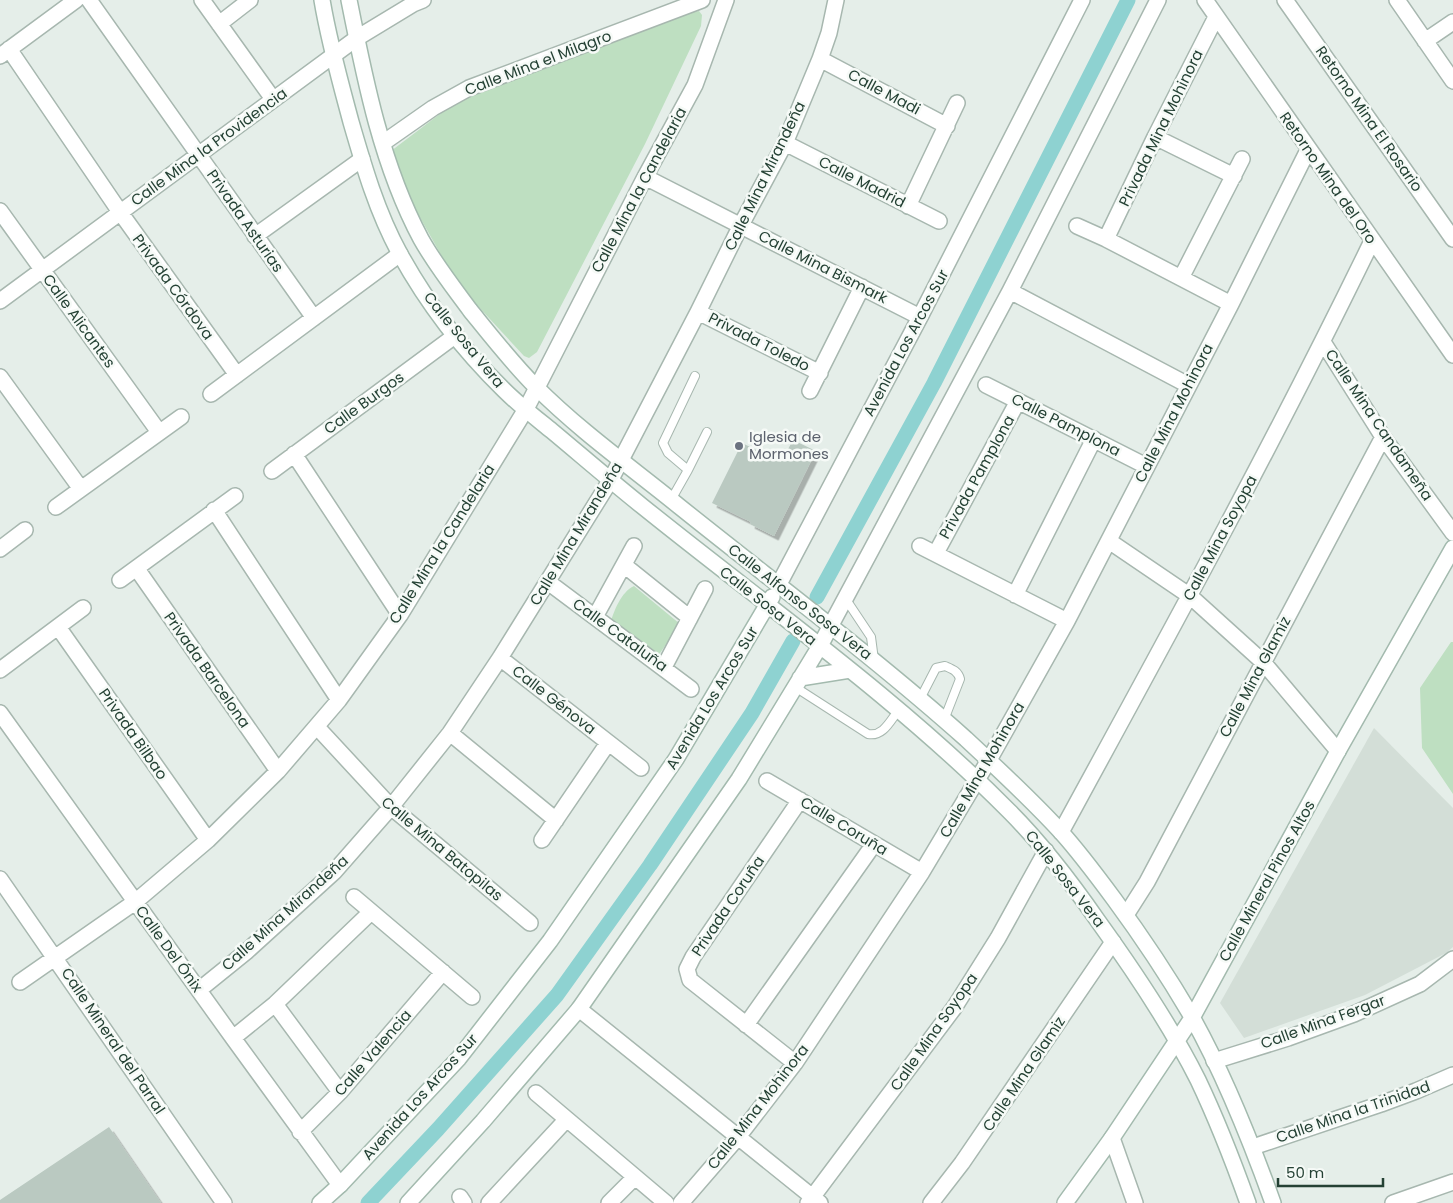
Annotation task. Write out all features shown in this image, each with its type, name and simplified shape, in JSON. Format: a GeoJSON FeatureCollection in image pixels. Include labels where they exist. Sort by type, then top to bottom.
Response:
{"type":"FeatureCollection","features":[{"type":"Feature","properties":{"kind":"street"},"geometry":{"type":"LineString","coordinates":[[4,53],[76,0]]}},
{"type":"Feature","properties":{"kind":"street","name":"Privada Asturias"},"geometry":{"type":"LineString","coordinates":[[89,0],[314,318]]}},
{"type":"Feature","properties":{"kind":"street"},"geometry":{"type":"LineString","coordinates":[[202,0],[273,100]]}},
{"type":"Feature","properties":{"kind":"street"},"geometry":{"type":"LineString","coordinates":[[219,24],[250,0]]}},
{"type":"Feature","properties":{"kind":"street","name":"Calle Sosa Vera"},"geometry":{"type":"LineString","coordinates":[[322,0],[333,56],[362,159],[380,214],[400,254],[428,298],[456,335],[505,391],[712,563],[768,604],[850,670],[977,780],[1046,851],[1113,942],[1146,991],[1197,1079],[1220,1128],[1248,1203]]}},
{"type":"Feature","properties":{"kind":"street","name":"Calle Alfonso Sosa Vera"},"geometry":{"type":"LineString","coordinates":[[349,0],[383,143],[403,199],[423,243],[452,286],[500,348],[536,387],[621,460],[874,660],[989,760],[1061,832],[1126,915],[1156,958],[1192,1018],[1214,1060],[1253,1147],[1273,1203]]}},
{"type":"Feature","properties":{"kind":"street","name":"Calle Mina el Milagro"},"geometry":{"type":"LineString","coordinates":[[383,143],[433,108],[469,88],[702,0]]}},
{"type":"Feature","properties":{"kind":"street","name":"Calle Mina la Candelaria"},"geometry":{"type":"LineString","coordinates":[[20,982],[136,902],[208,840],[278,771],[339,700],[400,615],[526,409],[645,177],[695,85],[726,0]]}},
{"type":"Feature","properties":{"kind":"street","name":"Calle Mina Mirandeña"},"geometry":{"type":"LineString","coordinates":[[199,990],[246,952],[334,872],[450,733],[500,658],[610,480],[785,143],[820,59],[829,33],[836,0]]}},
{"type":"Feature","properties":{"kind":"street","name":"Avenida Los Arcos Sur"},"geometry":{"type":"LineString","coordinates":[[320,1203],[459,1058],[550,941],[676,759],[779,584],[920,317],[1082,0]]}},
{"type":"Feature","properties":{"kind":"street"},"geometry":{"type":"LineString","coordinates":[[408,1203],[483,1122],[580,1010],[739,779],[820,646],[1010,291],[1158,0]]}},
{"type":"Feature","properties":{"kind":"street","name":"Retorno Mina del Oro"},"geometry":{"type":"LineString","coordinates":[[1205,0],[1453,355]]}},
{"type":"Feature","properties":{"kind":"street","name":"Retorno Mina El Rosario"},"geometry":{"type":"LineString","coordinates":[[1285,0],[1453,239]]}},
{"type":"Feature","properties":{"kind":"street"},"geometry":{"type":"LineString","coordinates":[[1397,0],[1453,81]]}},
{"type":"Feature","properties":{"kind":"street","name":"Calle Mina la Providencia"},"geometry":{"type":"LineString","coordinates":[[0,301],[357,38],[416,1]]}},
{"type":"Feature","properties":{"kind":"street","name":"Privada Mina Mohinora"},"geometry":{"type":"LineString","coordinates":[[1106,239],[1216,17]]}},
{"type":"Feature","properties":{"kind":"street"},"geometry":{"type":"LineString","coordinates":[[1425,41],[1453,22]]}},
{"type":"Feature","properties":{"kind":"street","name":"Privada Córdova"},"geometry":{"type":"LineString","coordinates":[[4,53],[237,375]]}},
{"type":"Feature","properties":{"kind":"street","name":"Calle Madi"},"geometry":{"type":"LineString","coordinates":[[820,59],[947,126]]}},
{"type":"Feature","properties":{"kind":"street"},"geometry":{"type":"LineString","coordinates":[[908,206],[958,103]]}},
{"type":"Feature","properties":{"kind":"street"},"geometry":{"type":"LineString","coordinates":[[1155,137],[1234,176]]}},
{"type":"Feature","properties":{"kind":"street","name":"Calle Madrid"},"geometry":{"type":"LineString","coordinates":[[785,143],[939,222]]}},
{"type":"Feature","properties":{"kind":"street","name":"Calle Mina Mohinora"},"geometry":{"type":"LineString","coordinates":[[681,1203],[738,1137],[794,1063],[922,872],[989,760],[1068,621],[1146,466],[1232,304],[1308,150]]}},
{"type":"Feature","properties":{"kind":"street"},"geometry":{"type":"LineString","coordinates":[[255,236],[362,159]]}},
{"type":"Feature","properties":{"kind":"street"},"geometry":{"type":"LineString","coordinates":[[1181,278],[1242,159]]}},
{"type":"Feature","properties":{"kind":"street","name":"Calle Mina Bismark"},"geometry":{"type":"LineString","coordinates":[[645,177],[920,317]]}},
{"type":"Feature","properties":{"kind":"street","name":"Calle Alicantes"},"geometry":{"type":"LineString","coordinates":[[0,210],[159,432]]}},
{"type":"Feature","properties":{"kind":"street"},"geometry":{"type":"LineString","coordinates":[[1077,226],[1232,304]]}},
{"type":"Feature","properties":{"kind":"street","name":"Calle Mina Soyopa"},"geometry":{"type":"LineString","coordinates":[[1061,832],[1190,596],[1323,342],[1372,241]]}},
{"type":"Feature","properties":{"kind":"street"},"geometry":{"type":"LineString","coordinates":[[211,394],[400,254]]}},
{"type":"Feature","properties":{"kind":"street","name":"Privada Toledo"},"geometry":{"type":"LineString","coordinates":[[810,391],[862,287]]}},
{"type":"Feature","properties":{"kind":"street"},"geometry":{"type":"LineString","coordinates":[[1010,291],[1188,385]]}},
{"type":"Feature","properties":{"kind":"street","name":"Privada Toledo"},"geometry":{"type":"LineString","coordinates":[[698,312],[820,372]]}},
{"type":"Feature","properties":{"kind":"street","name":"Calle Burgos"},"geometry":{"type":"LineString","coordinates":[[272,471],[456,335]]}},
{"type":"Feature","properties":{"kind":"street","name":"Calle Mina Candameña"},"geometry":{"type":"LineString","coordinates":[[1323,342],[1383,437],[1453,533]]}},
{"type":"Feature","properties":{"kind":"street"},"geometry":{"type":"LineString","coordinates":[[0,376],[81,489]]}},
{"type":"Feature","properties":{"kind":"street","name":"Calle Pamplona"},"geometry":{"type":"LineString","coordinates":[[986,385],[1146,466]]}},
{"type":"Feature","properties":{"kind":"street","name":"Privada Pamplona"},"geometry":{"type":"LineString","coordinates":[[936,553],[1018,401]]}},
{"type":"Feature","properties":{"kind":"street"},"geometry":{"type":"LineString","coordinates":[[56,508],[181,416]]}},
{"type":"Feature","properties":{"kind":"street","name":"Calle Mina Glamiz"},"geometry":{"type":"LineString","coordinates":[[1126,915],[1147,882],[1383,437]]}},
{"type":"Feature","properties":{"kind":"street"},"geometry":{"type":"LineString","coordinates":[[1015,595],[1094,439]]}},
{"type":"Feature","properties":{"kind":"street"},"geometry":{"type":"LineString","coordinates":[[294,454],[400,615]]}},
{"type":"Feature","properties":{"kind":"street"},"geometry":{"type":"LineString","coordinates":[[120,580],[235,496]]}},
{"type":"Feature","properties":{"kind":"street"},"geometry":{"type":"LineString","coordinates":[[214,510],[339,700]]}},
{"type":"Feature","properties":{"kind":"street"},"geometry":{"type":"LineString","coordinates":[[1,546],[25,530]]}},
{"type":"Feature","properties":{"kind":"street"},"geometry":{"type":"LineString","coordinates":[[1109,541],[1190,596],[1263,662],[1338,751]]}},
{"type":"Feature","properties":{"kind":"street"},"geometry":{"type":"LineString","coordinates":[[595,617],[634,546]]}},
{"type":"Feature","properties":{"kind":"street"},"geometry":{"type":"LineString","coordinates":[[920,546],[1068,621]]}},
{"type":"Feature","properties":{"kind":"street","name":"Calle Mineral Pinos Altos"},"geometry":{"type":"LineString","coordinates":[[1064,1203],[1112,1138],[1192,1018],[1338,751],[1453,548]]}},
{"type":"Feature","properties":{"kind":"street"},"geometry":{"type":"LineString","coordinates":[[624,565],[690,618]]}},
{"type":"Feature","properties":{"kind":"street","name":"Privada Barcelona"},"geometry":{"type":"LineString","coordinates":[[137,569],[278,771]]}},
{"type":"Feature","properties":{"kind":"street","name":"Calle Cataluña"},"geometry":{"type":"LineString","coordinates":[[548,582],[691,689]]}},
{"type":"Feature","properties":{"kind":"street"},"geometry":{"type":"LineString","coordinates":[[664,667],[705,589]]}},
{"type":"Feature","properties":{"kind":"street"},"geometry":{"type":"LineString","coordinates":[[0,670],[83,608]]}},
{"type":"Feature","properties":{"kind":"street","name":"Privada Bilbao"},"geometry":{"type":"LineString","coordinates":[[58,627],[208,840]]}},
{"type":"Feature","properties":{"kind":"street","name":"Calle Génova"},"geometry":{"type":"LineString","coordinates":[[500,658],[641,768]]}},
{"type":"Feature","properties":{"kind":"street"},"geometry":{"type":"LineString","coordinates":[[798,683],[850,670]]}},
{"type":"Feature","properties":{"kind":"street","name":"Calle Del Ónix"},"geometry":{"type":"LineString","coordinates":[[0,712],[232,1038],[340,1184]]}},
{"type":"Feature","properties":{"kind":"street","name":"Calle Mina Batopilas"},"geometry":{"type":"LineString","coordinates":[[317,727],[390,807],[530,923]]}},
{"type":"Feature","properties":{"kind":"street"},"geometry":{"type":"LineString","coordinates":[[450,733],[556,820]]}},
{"type":"Feature","properties":{"kind":"street","name":"Calle Génova"},"geometry":{"type":"LineString","coordinates":[[542,840],[608,742]]}},
{"type":"Feature","properties":{"kind":"street","name":"Calle Coruña"},"geometry":{"type":"LineString","coordinates":[[767,781],[922,872]]}},
{"type":"Feature","properties":{"kind":"street","name":"Privada Coruña"},"geometry":{"type":"LineString","coordinates":[[794,1063],[690,980],[687,970],[693,957],[800,800]]}},
{"type":"Feature","properties":{"kind":"street"},"geometry":{"type":"LineString","coordinates":[[746,1025],[874,844]]}},
{"type":"Feature","properties":{"kind":"street","name":"Calle Mina Soyopa"},"geometry":{"type":"LineString","coordinates":[[814,1201],[954,1008],[998,938],[1046,851]]}},
{"type":"Feature","properties":{"kind":"street","name":"Calle Mineral del Parral"},"geometry":{"type":"LineString","coordinates":[[0,879],[224,1203]]}},
{"type":"Feature","properties":{"kind":"street"},"geometry":{"type":"LineString","coordinates":[[354,897],[472,997]]}},
{"type":"Feature","properties":{"kind":"street"},"geometry":{"type":"LineString","coordinates":[[232,1038],[275,1004],[371,912]]}},
{"type":"Feature","properties":{"kind":"street","name":"Calle Mina Glamiz"},"geometry":{"type":"LineString","coordinates":[[931,1203],[962,1163],[1113,942]]}},
{"type":"Feature","properties":{"kind":"street","name":"Calle Mina Fergar"},"geometry":{"type":"LineString","coordinates":[[1214,1060],[1288,1038],[1354,1014],[1420,984],[1453,959]]}},
{"type":"Feature","properties":{"kind":"street","name":"Calle Valencia"},"geometry":{"type":"LineString","coordinates":[[300,1132],[340,1092],[443,972]]}},
{"type":"Feature","properties":{"kind":"street"},"geometry":{"type":"LineString","coordinates":[[275,1004],[340,1092]]}},
{"type":"Feature","properties":{"kind":"street"},"geometry":{"type":"LineString","coordinates":[[580,1010],[738,1137],[814,1201]]}},
{"type":"Feature","properties":{"kind":"street","name":"Calle Mina la Trinidad"},"geometry":{"type":"LineString","coordinates":[[1253,1147],[1399,1098],[1453,1075]]}},
{"type":"Feature","properties":{"kind":"street"},"geometry":{"type":"LineString","coordinates":[[536,1093],[666,1203]]}},
{"type":"Feature","properties":{"kind":"street"},"geometry":{"type":"LineString","coordinates":[[488,1203],[566,1120]]}},
{"type":"Feature","properties":{"kind":"street"},"geometry":{"type":"LineString","coordinates":[[1112,1138],[1135,1203]]}},
{"type":"Feature","properties":{"kind":"street"},"geometry":{"type":"LineString","coordinates":[[609,1203],[635,1176]]}},
{"type":"Feature","properties":{"kind":"street"},"geometry":{"type":"LineString","coordinates":[[1393,1203],[1453,1182]]}},
{"type":"Feature","properties":{"kind":"lane"},"geometry":{"type":"LineString","coordinates":[[688,470],[668,453],[663,443],[695,376]]}},
{"type":"Feature","properties":{"kind":"lane"},"geometry":{"type":"LineString","coordinates":[[671,500],[707,432]]}},
{"type":"Feature","properties":{"kind":"lane"},"geometry":{"type":"LineString","coordinates":[[845,598],[871,637],[874,660]]}},
{"type":"Feature","properties":{"kind":"lane"},"geometry":{"type":"LineString","coordinates":[[920,699],[936,668],[945,666],[955,671],[959,675],[960,680],[944,720]]}},
{"type":"Feature","properties":{"kind":"lane"},"geometry":{"type":"LineString","coordinates":[[798,683],[868,734],[877,734],[882,731],[898,711]]}},
{"type":"Feature","properties":{"kind":"shaded area"},"geometry":{"type":"Polygon","coordinates":[[[1374,728],[1453,808],[1453,947],[1446,953],[1365,995],[1244,1038],[1220,1003],[1374,728]]]}},
{"type":"Feature","properties":{"kind":"green space"},"geometry":{"type":"Polygon","coordinates":[[[699,11],[702,15],[701,26],[645,144],[537,352],[529,358],[524,356],[476,304],[445,262],[400,182],[391,151],[449,107],[484,90],[687,13],[699,11]]]}},
{"type":"Feature","properties":{"kind":"green space"},"geometry":{"type":"Polygon","coordinates":[[[634,586],[680,624],[658,656],[610,624],[622,597],[634,586]]]}},
{"type":"Feature","properties":{"kind":"green space"},"geometry":{"type":"Polygon","coordinates":[[[1451,642],[1453,642],[1453,794],[1422,748],[1420,688],[1451,642]]]}},
{"type":"Feature","properties":{"kind":"building"},"geometry":{"type":"Polygon","coordinates":[[[793,440],[816,451],[774,536],[750,524],[751,522],[712,503],[742,443],[781,462],[793,440]]]}},
{"type":"Feature","properties":{"kind":"building"},"geometry":{"type":"Polygon","coordinates":[[[109,1127],[161,1203],[0,1203],[0,1200],[109,1127]]]}},
{"type":"Feature","properties":{"kind":"waterway"},"geometry":{"type":"LineString","coordinates":[[817,597],[934,383],[1128,0]]}},
{"type":"Feature","properties":{"kind":"waterway"},"geometry":{"type":"LineString","coordinates":[[368,1203],[438,1129],[557,995],[650,865],[752,713],[793,641]]}},
{"type":"Feature","properties":{"kind":"place","name":"Iglesia de Mormones"},"geometry":{"type":"Point","coordinates":[739,446]}}]}
